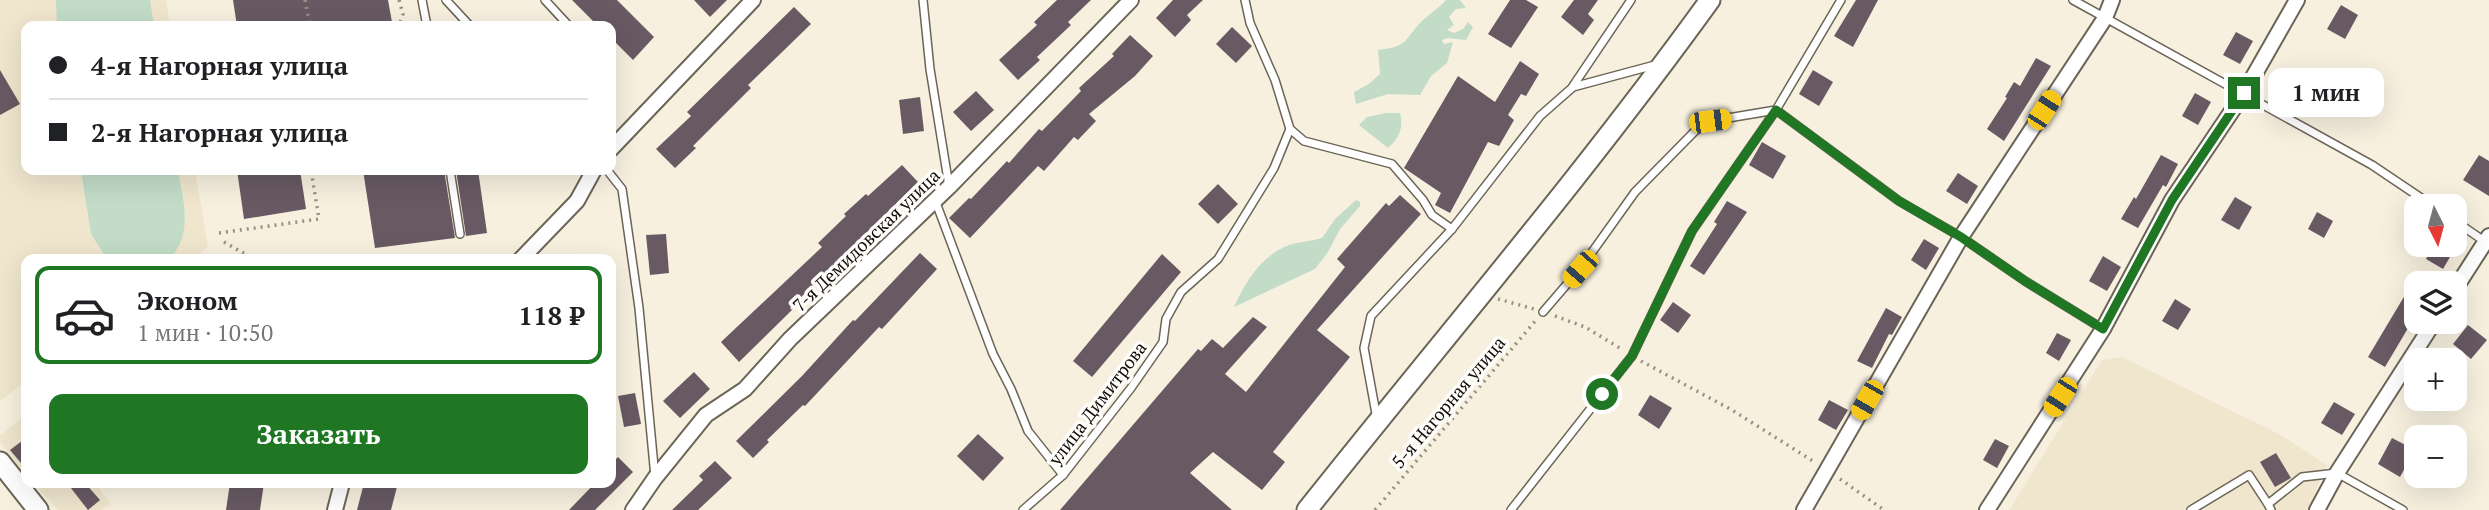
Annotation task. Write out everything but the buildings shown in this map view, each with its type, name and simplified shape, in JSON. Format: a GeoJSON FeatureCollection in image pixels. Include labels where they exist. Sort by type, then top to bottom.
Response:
{"type":"FeatureCollection","features":[{"type":"Feature","properties":{"kind":"main road"},"geometry":{"type":"LineString","coordinates":[[1307,510],[1483,295],[1665,62],[1710,0]]}},
{"type":"Feature","properties":{"kind":"main road"},"geometry":{"type":"LineString","coordinates":[[0,462],[38,510]]}},
{"type":"Feature","properties":{"kind":"street"},"geometry":{"type":"LineString","coordinates":[[616,144],[754,0]]}},
{"type":"Feature","properties":{"kind":"street","name":"7-я Демидовская улица"},"geometry":{"type":"LineString","coordinates":[[633,510],[706,415],[745,388],[790,339],[949,187],[1131,0]]}},
{"type":"Feature","properties":{"kind":"street"},"geometry":{"type":"LineString","coordinates":[[1804,510],[1961,237],[2105,18],[2112,0]]}},
{"type":"Feature","properties":{"kind":"street"},"geometry":{"type":"LineString","coordinates":[[1987,510],[2103,329],[2172,200],[2244,93],[2297,0]]}},
{"type":"Feature","properties":{"kind":"street"},"geometry":{"type":"LineString","coordinates":[[526,254],[578,201],[591,175]]}},
{"type":"Feature","properties":{"kind":"street"},"geometry":{"type":"LineString","coordinates":[[2467,272],[2488,241]]}},
{"type":"Feature","properties":{"kind":"street"},"geometry":{"type":"LineString","coordinates":[[2317,510],[2337,473],[2426,334]]}},
{"type":"Feature","properties":{"kind":"street"},"geometry":{"type":"LineString","coordinates":[[335,510],[341,488]]}},
{"type":"Feature","properties":{"kind":"lane"},"geometry":{"type":"LineString","coordinates":[[422,0],[426,21]]}},
{"type":"Feature","properties":{"kind":"lane"},"geometry":{"type":"LineString","coordinates":[[446,0],[465,21]]}},
{"type":"Feature","properties":{"kind":"lane"},"geometry":{"type":"LineString","coordinates":[[545,0],[564,21]]}},
{"type":"Feature","properties":{"kind":"lane"},"geometry":{"type":"LineString","coordinates":[[923,0],[930,69],[949,187]]}},
{"type":"Feature","properties":{"kind":"lane"},"geometry":{"type":"LineString","coordinates":[[1245,0],[1250,23],[1275,80],[1290,129],[1304,141],[1392,164],[1423,200],[1432,215],[1452,229]]}},
{"type":"Feature","properties":{"kind":"lane"},"geometry":{"type":"LineString","coordinates":[[1377,422],[1364,348],[1371,316],[1452,229],[1540,116],[1573,87],[1631,0]]}},
{"type":"Feature","properties":{"kind":"lane"},"geometry":{"type":"LineString","coordinates":[[1511,510],[1632,356],[1692,231],[1776,110],[1841,0]]}},
{"type":"Feature","properties":{"kind":"lane"},"geometry":{"type":"LineString","coordinates":[[2073,0],[2372,165],[2415,194]]}},
{"type":"Feature","properties":{"kind":"lane"},"geometry":{"type":"LineString","coordinates":[[1573,87],[1665,62]]}},
{"type":"Feature","properties":{"kind":"lane"},"geometry":{"type":"LineString","coordinates":[[1543,312],[1580,269],[1635,192],[1695,131],[1710,121],[1776,110],[1899,201],[1961,237],[2025,281],[2103,329]]}},
{"type":"Feature","properties":{"kind":"lane","name":"улица Димитрова"},"geometry":{"type":"LineString","coordinates":[[1023,510],[1063,475],[1131,388],[1163,342],[1166,318],[1181,292],[1218,259],[1274,168],[1290,129]]}},
{"type":"Feature","properties":{"kind":"lane"},"geometry":{"type":"LineString","coordinates":[[451,175],[460,234]]}},
{"type":"Feature","properties":{"kind":"lane"},"geometry":{"type":"LineString","coordinates":[[611,175],[622,189],[639,308],[655,478]]}},
{"type":"Feature","properties":{"kind":"lane"},"geometry":{"type":"LineString","coordinates":[[934,200],[993,354],[1028,430],[1063,475]]}},
{"type":"Feature","properties":{"kind":"lane"},"geometry":{"type":"LineString","coordinates":[[2468,229],[2488,241]]}},
{"type":"Feature","properties":{"kind":"lane"},"geometry":{"type":"LineString","coordinates":[[2191,510],[2249,475],[2269,507],[2302,477],[2337,473],[2403,510]]}},
{"type":"Feature","properties":{"kind":"path"},"geometry":{"type":"LineString","coordinates":[[305,0],[309,21]]}},
{"type":"Feature","properties":{"kind":"path"},"geometry":{"type":"LineString","coordinates":[[399,0],[403,13],[401,21]]}},
{"type":"Feature","properties":{"kind":"path"},"geometry":{"type":"LineString","coordinates":[[219,233],[319,219],[312,175]]}},
{"type":"Feature","properties":{"kind":"path"},"geometry":{"type":"LineString","coordinates":[[224,243],[245,254]]}},
{"type":"Feature","properties":{"kind":"path"},"geometry":{"type":"LineString","coordinates":[[1483,295],[1585,327],[1632,356],[1732,410],[1884,510]]}},
{"type":"Feature","properties":{"kind":"path","name":"5-я Нагорная улица"},"geometry":{"type":"LineString","coordinates":[[1375,510],[1543,312]]}},
{"type":"Feature","properties":{"kind":"shaded area"},"geometry":{"type":"Polygon","coordinates":[[[0,0],[166,0],[169,21],[21,21],[21,175],[196,175],[208,247],[199,254],[21,254],[21,385],[0,401],[0,0]]]}},
{"type":"Feature","properties":{"kind":"shaded area"},"geometry":{"type":"Polygon","coordinates":[[[2122,357],[2279,434],[2327,465],[2307,510],[2009,510],[2102,360],[2122,357]]]}},
{"type":"Feature","properties":{"kind":"shaded area"},"geometry":{"type":"Polygon","coordinates":[[[21,418],[21,469],[0,442],[0,436],[21,418]]]}},
{"type":"Feature","properties":{"kind":"shaded area"},"geometry":{"type":"Polygon","coordinates":[[[38,488],[99,488],[110,504],[101,510],[58,510],[38,488]]]}},
{"type":"Feature","properties":{"kind":"green space"},"geometry":{"type":"Polygon","coordinates":[[[56,0],[150,0],[153,21],[57,21],[56,0]]]}},
{"type":"Feature","properties":{"kind":"green space"},"geometry":{"type":"Polygon","coordinates":[[[1446,0],[1460,0],[1466,8],[1456,9],[1449,17],[1454,25],[1447,30],[1454,33],[1463,29],[1468,22],[1473,27],[1466,40],[1442,40],[1444,44],[1453,42],[1447,63],[1431,76],[1420,95],[1388,94],[1356,104],[1354,92],[1380,74],[1378,50],[1404,43],[1420,23],[1446,0]]]}},
{"type":"Feature","properties":{"kind":"green space"},"geometry":{"type":"Polygon","coordinates":[[[1400,113],[1401,118],[1400,132],[1388,148],[1359,125],[1367,117],[1400,113]]]}},
{"type":"Feature","properties":{"kind":"green space"},"geometry":{"type":"Polygon","coordinates":[[[82,175],[179,175],[185,217],[182,239],[173,254],[104,254],[91,234],[82,175]]]}},
{"type":"Feature","properties":{"kind":"green space"},"geometry":{"type":"Polygon","coordinates":[[[1356,200],[1360,202],[1360,206],[1340,229],[1315,269],[1234,307],[1249,279],[1262,263],[1289,245],[1322,238],[1335,219],[1356,200]]]}},
{"type":"Feature","properties":{"kind":"route"},"geometry":{"type":"LineString","coordinates":[[1602,394],[1632,356],[1692,231],[1776,110],[1899,201],[1961,237],[2025,281],[2103,329],[2172,200],[2244,93]]}}]}
